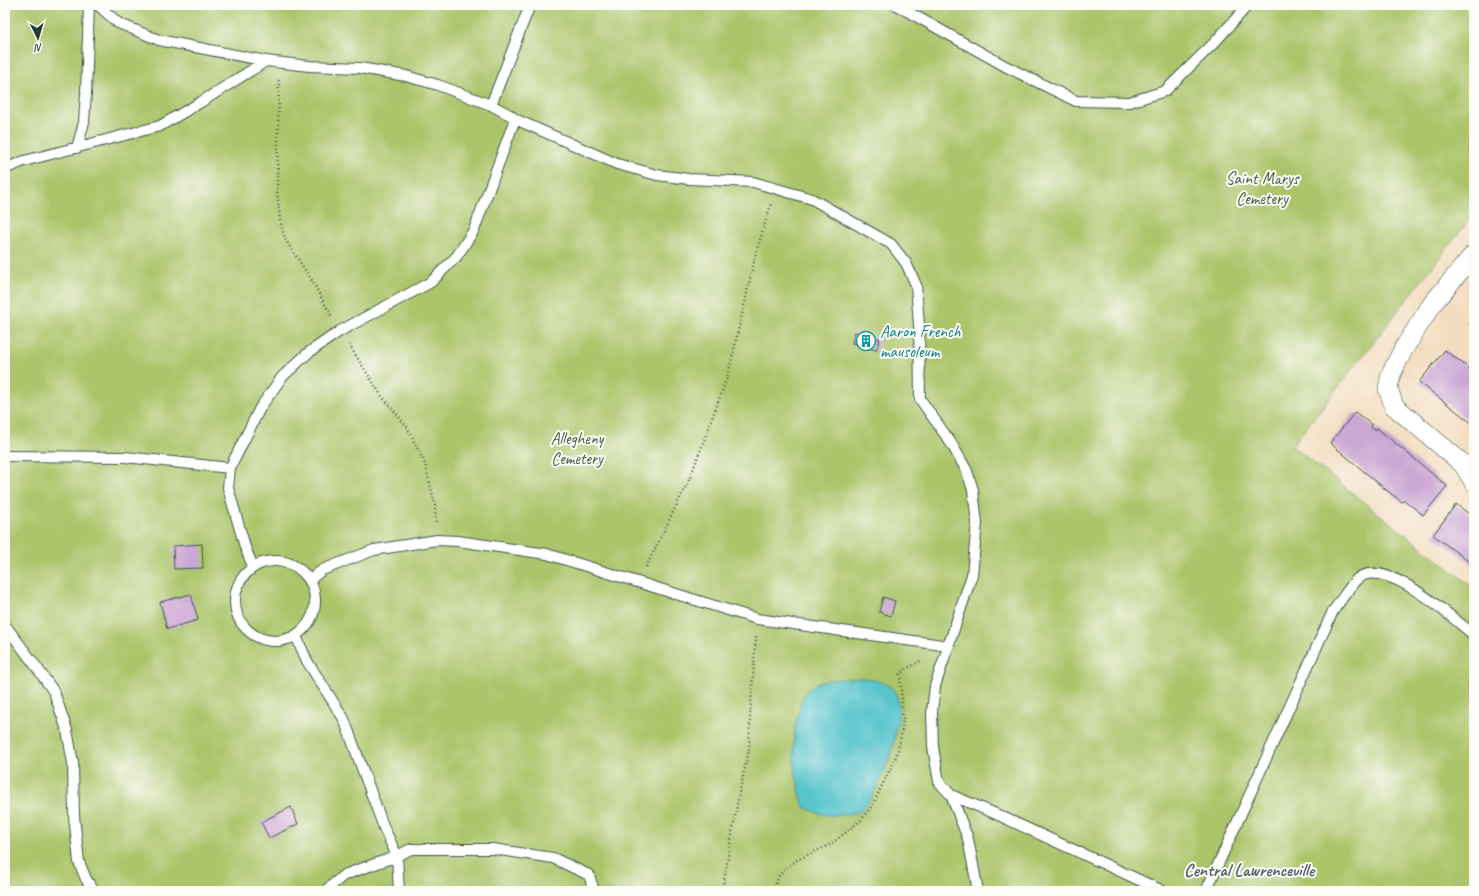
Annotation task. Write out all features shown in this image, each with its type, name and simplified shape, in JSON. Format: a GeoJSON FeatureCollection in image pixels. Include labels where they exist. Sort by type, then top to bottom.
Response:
{"type":"FeatureCollection","features":[{"type":"Feature","properties":{"kind":"street"},"geometry":{"type":"LineString","coordinates":[[1474,254],[1433,303],[1404,348],[1391,374],[1388,388],[1394,406],[1463,464],[1474,482]]}},
{"type":"Feature","properties":{"kind":"lane"},"geometry":{"type":"LineString","coordinates":[[77,148],[84,122],[88,58],[89,5]]}},
{"type":"Feature","properties":{"kind":"lane"},"geometry":{"type":"LineString","coordinates":[[98,5],[118,23],[158,40],[266,61],[309,66],[360,68],[406,76],[438,85],[491,105],[510,115],[514,119],[617,164],[657,175],[753,182],[812,199],[891,244],[906,263],[916,285],[919,325],[918,370],[920,399],[951,443],[967,471],[973,490],[977,523],[972,575],[936,686],[932,719],[933,747],[939,782],[951,795],[968,839],[978,891]]}},
{"type":"Feature","properties":{"kind":"lane"},"geometry":{"type":"LineString","coordinates":[[491,105],[530,5]]}},
{"type":"Feature","properties":{"kind":"lane"},"geometry":{"type":"LineString","coordinates":[[896,5],[1005,66],[1076,101],[1130,102],[1166,91],[1214,43],[1248,5]]}},
{"type":"Feature","properties":{"kind":"lane"},"geometry":{"type":"LineString","coordinates":[[5,170],[24,161],[160,126],[266,61]]}},
{"type":"Feature","properties":{"kind":"lane"},"geometry":{"type":"LineString","coordinates":[[253,567],[245,547],[228,488],[230,468],[260,408],[282,377],[308,353],[340,331],[430,282],[457,256],[474,230],[514,119]]}},
{"type":"Feature","properties":{"kind":"lane"},"geometry":{"type":"LineString","coordinates":[[5,456],[125,457],[230,468]]}},
{"type":"Feature","properties":{"kind":"lane"},"geometry":{"type":"LineString","coordinates":[[310,580],[322,570],[374,550],[437,540],[458,541],[547,554],[757,620],[949,646]]}},
{"type":"Feature","properties":{"kind":"lane"},"geometry":{"type":"LineString","coordinates":[[269,561],[279,561],[300,569],[310,580],[315,593],[314,613],[307,627],[296,636],[282,641],[267,642],[253,635],[239,620],[234,607],[236,590],[245,573],[253,567],[269,561]]}},
{"type":"Feature","properties":{"kind":"lane"},"geometry":{"type":"LineString","coordinates":[[1206,891],[1333,611],[1358,579],[1367,575],[1379,573],[1403,582],[1422,594],[1474,635]]}},
{"type":"Feature","properties":{"kind":"lane"},"geometry":{"type":"LineString","coordinates":[[5,625],[54,692],[67,730],[73,763],[74,816],[79,862],[86,879],[94,891]]}},
{"type":"Feature","properties":{"kind":"lane"},"geometry":{"type":"LineString","coordinates":[[296,636],[308,661],[344,719],[384,828],[397,856],[399,891]]}},
{"type":"Feature","properties":{"kind":"lane"},"geometry":{"type":"LineString","coordinates":[[951,795],[996,814],[1163,891]]}},
{"type":"Feature","properties":{"kind":"lane"},"geometry":{"type":"LineString","coordinates":[[325,891],[344,875],[397,856],[411,849],[493,849],[553,858],[589,875],[594,891]]}},
{"type":"Feature","properties":{"kind":"path"},"geometry":{"type":"LineString","coordinates":[[266,61],[280,81],[277,190],[280,220],[285,239],[311,279],[340,331],[381,395],[407,427],[425,464],[435,504],[437,540]]}},
{"type":"Feature","properties":{"kind":"path"},"geometry":{"type":"LineString","coordinates":[[638,583],[690,478],[728,375],[756,253],[776,189]]}},
{"type":"Feature","properties":{"kind":"path"},"geometry":{"type":"LineString","coordinates":[[722,891],[739,794],[749,750],[757,620]]}},
{"type":"Feature","properties":{"kind":"path"},"geometry":{"type":"LineString","coordinates":[[772,891],[779,876],[787,867],[797,860],[831,844],[861,820],[872,806],[896,757],[901,737],[903,717],[900,674],[906,669],[949,646]]}},
{"type":"Feature","properties":{"kind":"green space","name":"Allegheny Cemetery"},"geometry":{"type":"Polygon","coordinates":[[[5,5],[1474,5],[1474,214],[1292,446],[1474,588],[1474,891],[5,891],[5,5]]]}},
{"type":"Feature","properties":{"kind":"water"},"geometry":{"type":"Polygon","coordinates":[[[862,678],[884,683],[895,692],[898,703],[898,718],[895,736],[884,773],[868,803],[860,811],[836,815],[825,815],[815,812],[804,807],[795,770],[795,733],[803,699],[809,689],[816,684],[829,680],[862,678]]]}},
{"type":"Feature","properties":{"kind":"building"},"geometry":{"type":"Polygon","coordinates":[[[1474,317],[1474,328],[1469,324],[1474,317]]]}},
{"type":"Feature","properties":{"kind":"building","name":"Aaron French mausoleum"},"geometry":{"type":"Polygon","coordinates":[[[855,332],[880,339],[876,350],[852,343],[855,332]]]}},
{"type":"Feature","properties":{"kind":"building"},"geometry":{"type":"Polygon","coordinates":[[[1445,350],[1474,372],[1474,425],[1419,382],[1445,350]]]}},
{"type":"Feature","properties":{"kind":"building"},"geometry":{"type":"Polygon","coordinates":[[[1355,412],[1372,425],[1371,427],[1375,430],[1377,428],[1447,486],[1423,515],[1404,500],[1402,502],[1385,489],[1330,443],[1355,412]]]}},
{"type":"Feature","properties":{"kind":"building"},"geometry":{"type":"Polygon","coordinates":[[[1456,504],[1474,518],[1472,520],[1474,522],[1474,568],[1470,564],[1472,564],[1433,535],[1456,504]]]}},
{"type":"Feature","properties":{"kind":"building"},"geometry":{"type":"Polygon","coordinates":[[[202,544],[203,568],[174,569],[173,546],[202,544]]]}},
{"type":"Feature","properties":{"kind":"building"},"geometry":{"type":"Polygon","coordinates":[[[191,594],[198,620],[167,629],[160,602],[191,594]]]}},
{"type":"Feature","properties":{"kind":"building"},"geometry":{"type":"Polygon","coordinates":[[[883,597],[895,601],[891,616],[879,612],[883,597]]]}},
{"type":"Feature","properties":{"kind":"building"},"geometry":{"type":"Polygon","coordinates":[[[291,807],[298,824],[269,838],[261,822],[291,807]]]}},
{"type":"Feature","properties":{"kind":"place","name":"Aaron French mausoleum"},"geometry":{"type":"Point","coordinates":[866,341]}},
{"type":"Feature","properties":{"kind":"district","name":"Central Lawrenceville"},"geometry":{"type":"Point","coordinates":[1249,870]}},
{"type":"Feature","properties":{"kind":"park label","name":"Saint Marys Cemetery"},"geometry":{"type":"Point","coordinates":[1262,188]}}]}
